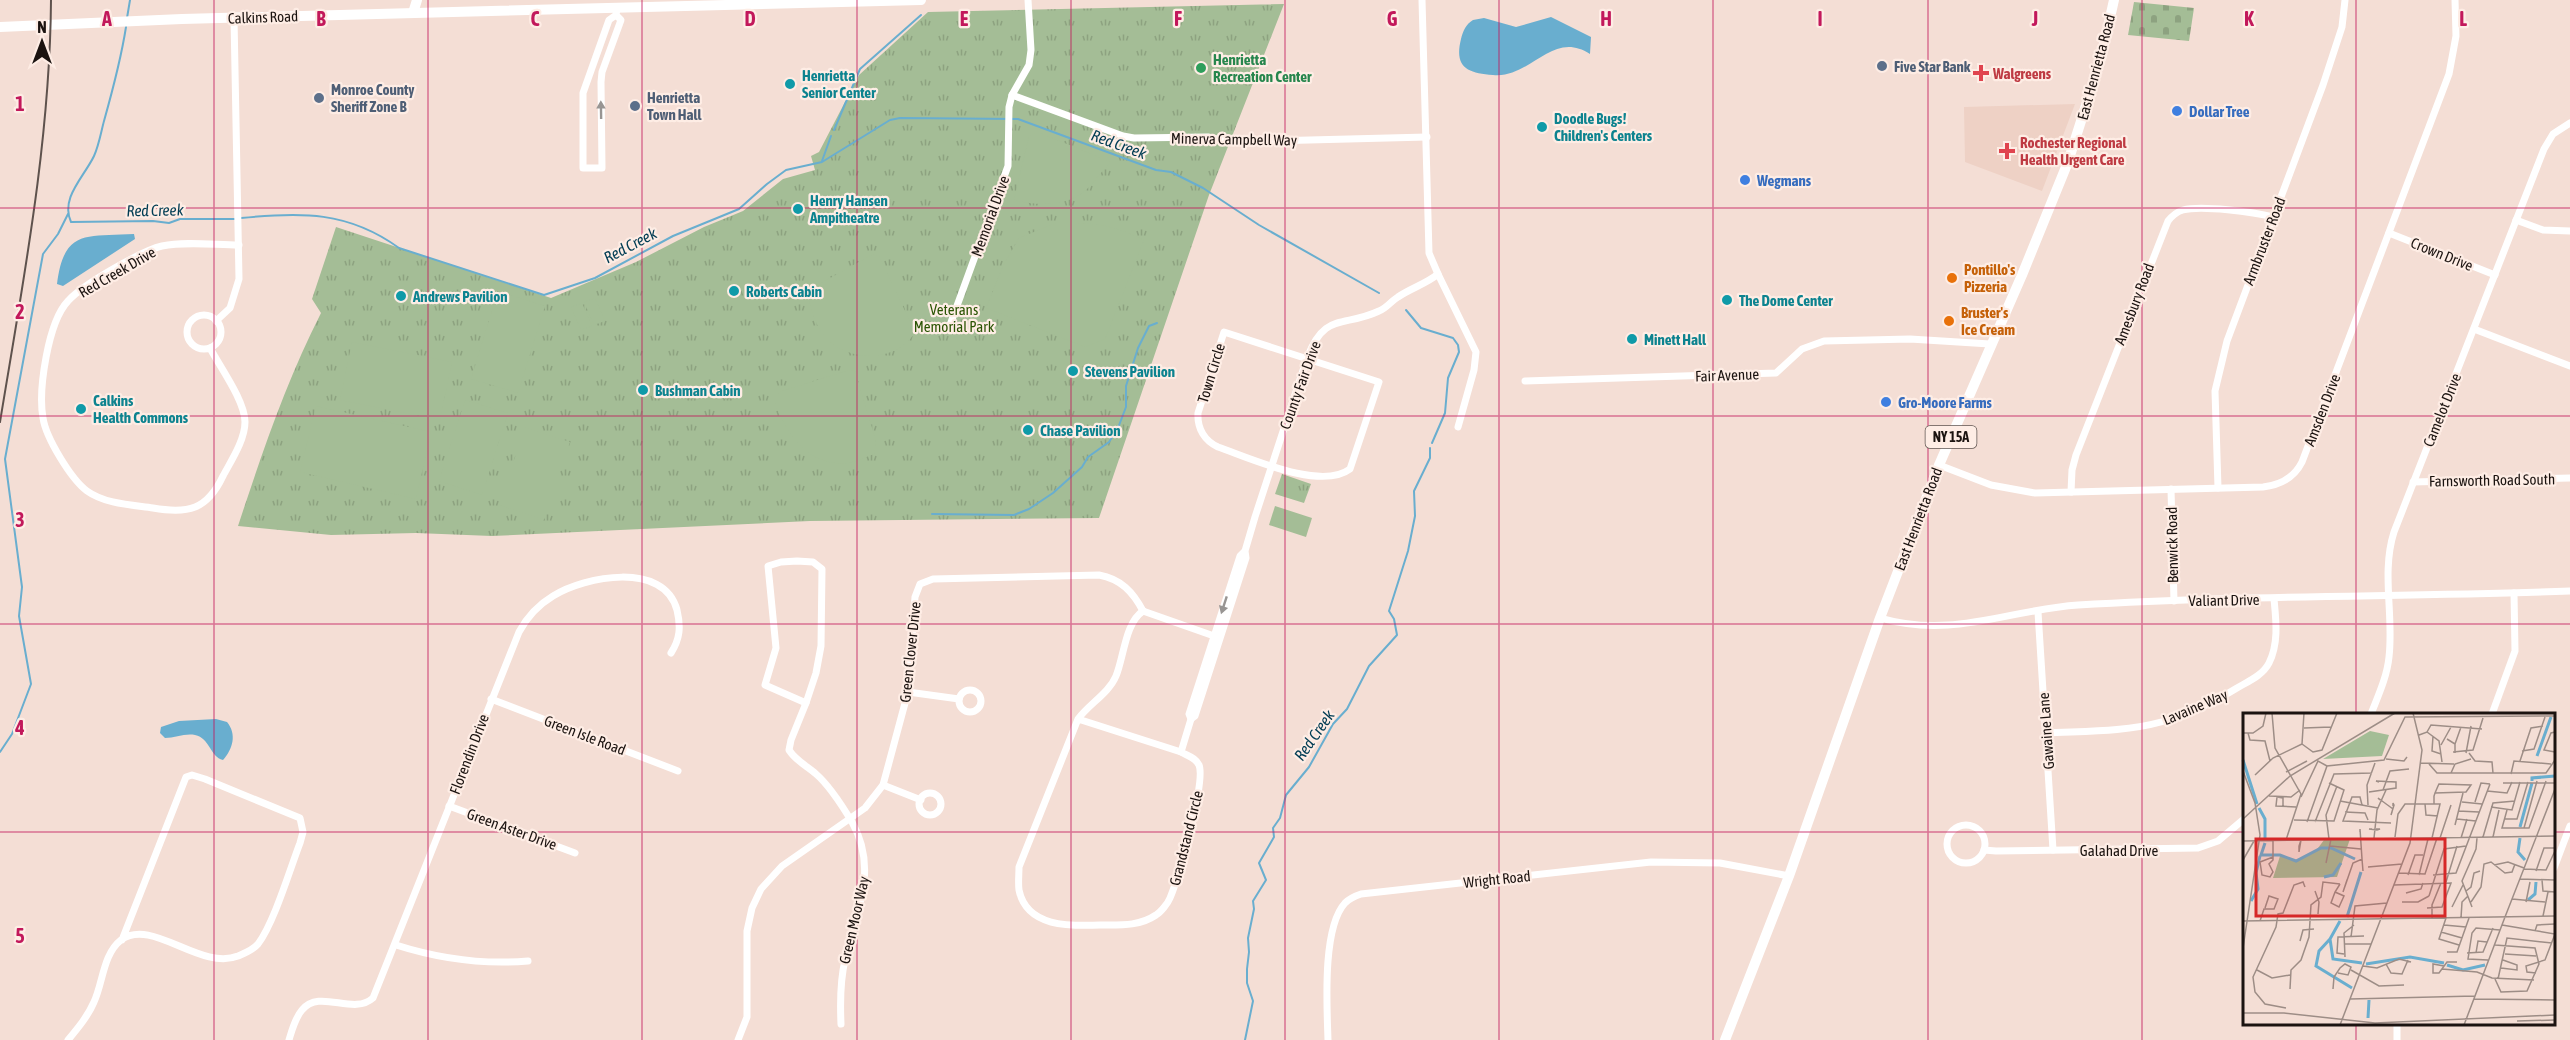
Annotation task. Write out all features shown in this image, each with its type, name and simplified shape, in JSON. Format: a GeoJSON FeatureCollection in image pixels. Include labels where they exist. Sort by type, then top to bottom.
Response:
{"type":"FeatureCollection","features":[{"type":"Feature","properties":{"kind":"main road"},"geometry":{"type":"LineString","coordinates":[[412,13],[417,0]]}},
{"type":"Feature","properties":{"kind":"main road","name":"Calkins Road"},"geometry":{"type":"LineString","coordinates":[[0,27],[412,13],[616,12],[921,0]]}},
{"type":"Feature","properties":{"kind":"main road","name":"East Henrietta Road"},"geometry":{"type":"LineString","coordinates":[[1725,1040],[1789,876],[1880,618],[1938,465],[2022,275],[2068,162],[2101,58],[2114,0]]}},
{"type":"Feature","properties":{"kind":"street","name":"Memorial Drive"},"geometry":{"type":"LineString","coordinates":[[950,325],[1006,173],[1009,107],[1012,95],[1029,65],[1031,50],[1028,0]]}},
{"type":"Feature","properties":{"kind":"street"},"geometry":{"type":"LineString","coordinates":[[1422,0],[1429,253],[1476,351],[1458,427]]}},
{"type":"Feature","properties":{"kind":"street","name":"Armbruster Road"},"geometry":{"type":"LineString","coordinates":[[2218,488],[2215,391],[2218,373],[2338,41],[2345,0]]}},
{"type":"Feature","properties":{"kind":"street","name":"Amsden Drive"},"geometry":{"type":"LineString","coordinates":[[1938,465],[2005,489],[2035,493],[2270,486],[2281,484],[2296,472],[2449,75],[2456,36],[2455,0]]}},
{"type":"Feature","properties":{"kind":"street"},"geometry":{"type":"LineString","coordinates":[[616,12],[621,20],[602,72],[601,82],[602,168],[583,168],[583,93],[609,20],[616,12]]}},
{"type":"Feature","properties":{"kind":"street"},"geometry":{"type":"LineString","coordinates":[[216,321],[230,308],[237,290],[239,231],[234,18]]}},
{"type":"Feature","properties":{"kind":"street","name":"Minerva Campbell Way"},"geometry":{"type":"LineString","coordinates":[[1012,95],[1134,138],[1208,137],[1229,142],[1427,137]]}},
{"type":"Feature","properties":{"kind":"street","name":"Camelot Drive"},"geometry":{"type":"LineString","coordinates":[[2371,713],[2388,668],[2389,548],[2548,141],[2559,129],[2570,123]]}},
{"type":"Feature","properties":{"kind":"street","name":"Amesbury Road"},"geometry":{"type":"LineString","coordinates":[[2071,492],[2076,455],[2168,221],[2173,214],[2190,209],[2253,213],[2273,217]]}},
{"type":"Feature","properties":{"kind":"street"},"geometry":{"type":"LineString","coordinates":[[2516,220],[2543,230],[2570,231]]}},
{"type":"Feature","properties":{"kind":"street","name":"Crown Drive"},"geometry":{"type":"LineString","coordinates":[[2389,233],[2495,275]]}},
{"type":"Feature","properties":{"kind":"street","name":"Red Creek Drive"},"geometry":{"type":"LineString","coordinates":[[210,348],[241,405],[245,422],[240,441],[214,494],[189,510],[176,511],[106,500],[87,491],[65,464],[43,420],[42,389],[53,326],[62,309],[68,300],[91,283],[163,246],[239,245]]}},
{"type":"Feature","properties":{"kind":"street","name":"County Fair Drive"},"geometry":{"type":"LineString","coordinates":[[1191,719],[1196,716],[1246,558],[1245,552],[1272,465],[1313,342],[1322,330],[1337,321],[1378,312],[1397,297],[1438,274]]}},
{"type":"Feature","properties":{"kind":"street"},"geometry":{"type":"LineString","coordinates":[[200,315],[212,317],[216,321],[219,325],[220,336],[215,345],[199,349],[194,346],[187,337],[188,326],[195,317],[200,315]]}},
{"type":"Feature","properties":{"kind":"street"},"geometry":{"type":"LineString","coordinates":[[2474,329],[2570,366]]}},
{"type":"Feature","properties":{"kind":"street","name":"Town Circle"},"geometry":{"type":"LineString","coordinates":[[1224,332],[1379,382],[1353,465],[1340,474],[1322,477],[1310,476],[1272,465],[1214,445],[1204,436],[1199,427],[1201,402],[1224,332]]}},
{"type":"Feature","properties":{"kind":"street","name":"Fair Avenue"},"geometry":{"type":"LineString","coordinates":[[1526,381],[1776,373],[1802,349],[1824,341],[1910,339],[1990,344]]}},
{"type":"Feature","properties":{"kind":"street","name":"Farnsworth Road South"},"geometry":{"type":"LineString","coordinates":[[2413,482],[2570,478]]}},
{"type":"Feature","properties":{"kind":"street","name":"Benwick Road"},"geometry":{"type":"LineString","coordinates":[[2171,489],[2174,601]]}},
{"type":"Feature","properties":{"kind":"street","name":"County Fair Drive"},"geometry":{"type":"LineString","coordinates":[[1181,752],[1191,719],[1189,714],[1239,556],[1245,552]]}},
{"type":"Feature","properties":{"kind":"street","name":"Green Moor Way"},"geometry":{"type":"LineString","coordinates":[[806,703],[765,685],[776,648],[768,566],[781,562],[813,562],[822,569],[821,646],[816,673],[806,703],[791,740],[789,750],[794,757],[818,776],[850,819],[862,844],[866,868],[863,893],[843,972],[841,1024]]}},
{"type":"Feature","properties":{"kind":"street","name":"Green Clover Drive"},"geometry":{"type":"LineString","coordinates":[[738,1040],[747,1017],[747,930],[755,899],[766,882],[782,866],[865,808],[883,785],[908,692],[917,588],[923,582],[933,579],[1099,575],[1122,583],[1136,598],[1143,611]]}},
{"type":"Feature","properties":{"kind":"street","name":"Florendin Drive"},"geometry":{"type":"LineString","coordinates":[[288,1040],[302,1010],[313,1002],[363,1004],[374,998],[491,699],[525,621],[543,602],[579,584],[609,578],[646,579],[664,588],[675,602],[679,618],[678,641],[671,653]]}},
{"type":"Feature","properties":{"kind":"street","name":"Valiant Drive"},"geometry":{"type":"LineString","coordinates":[[1880,618],[1921,627],[1954,626],[2075,606],[2174,601],[2570,591]]}},
{"type":"Feature","properties":{"kind":"street"},"geometry":{"type":"LineString","coordinates":[[2492,713],[2515,651],[2514,593]]}},
{"type":"Feature","properties":{"kind":"street","name":"Lavaine Way"},"geometry":{"type":"LineString","coordinates":[[2046,733],[2133,727],[2162,722],[2206,705],[2249,681],[2264,670],[2273,652],[2276,624],[2274,599]]}},
{"type":"Feature","properties":{"kind":"street"},"geometry":{"type":"LineString","coordinates":[[1143,611],[1214,636]]}},
{"type":"Feature","properties":{"kind":"street","name":"Grandstand Circle"},"geometry":{"type":"LineString","coordinates":[[1078,719],[1181,752],[1196,759],[1200,767],[1201,778],[1178,874],[1169,900],[1156,915],[1136,924],[1063,926],[1042,920],[1027,907],[1020,890],[1019,867],[1078,719],[1088,705],[1113,682],[1134,620],[1143,611]]}},
{"type":"Feature","properties":{"kind":"street","name":"Gawaine Lane"},"geometry":{"type":"LineString","coordinates":[[2038,612],[2053,850]]}},
{"type":"Feature","properties":{"kind":"street"},"geometry":{"type":"LineString","coordinates":[[908,692],[959,699]]}},
{"type":"Feature","properties":{"kind":"street","name":"Green Isle Road"},"geometry":{"type":"LineString","coordinates":[[491,699],[678,771]]}},
{"type":"Feature","properties":{"kind":"street"},"geometry":{"type":"LineString","coordinates":[[68,1040],[89,1011],[110,954],[122,940],[186,777],[196,776],[300,818],[303,832],[300,843],[266,929],[252,949],[231,958],[216,960],[150,936],[136,935],[122,940]]}},
{"type":"Feature","properties":{"kind":"street"},"geometry":{"type":"LineString","coordinates":[[883,785],[921,800]]}},
{"type":"Feature","properties":{"kind":"street","name":"Green Aster Drive"},"geometry":{"type":"LineString","coordinates":[[449,806],[575,853]]}},
{"type":"Feature","properties":{"kind":"street","name":"Galahad Drive"},"geometry":{"type":"LineString","coordinates":[[1984,850],[2198,848],[2218,841],[2243,820]]}},
{"type":"Feature","properties":{"kind":"street","name":"Galahad Drive"},"geometry":{"type":"LineString","coordinates":[[1962,825],[1975,827],[1983,837],[1984,850],[1977,860],[1959,862],[1950,855],[1947,849],[1948,837],[1962,825]]}},
{"type":"Feature","properties":{"kind":"street"},"geometry":{"type":"LineString","coordinates":[[2555,863],[2570,826]]}},
{"type":"Feature","properties":{"kind":"street","name":"Wright Road"},"geometry":{"type":"LineString","coordinates":[[1328,1040],[1326,985],[1330,947],[1345,903],[1361,894],[1661,862],[1720,863],[1789,876]]}},
{"type":"Feature","properties":{"kind":"street"},"geometry":{"type":"LineString","coordinates":[[396,945],[459,961],[505,963],[528,961]]}},
{"type":"Feature","properties":{"kind":"shaded area"},"geometry":{"type":"Polygon","coordinates":[[[2075,104],[2042,191],[1965,162],[1964,107],[2075,104]]]}},
{"type":"Feature","properties":{"kind":"green space"},"geometry":{"type":"Polygon","coordinates":[[[2134,2],[2194,8],[2189,41],[2128,35],[2134,2]]]}},
{"type":"Feature","properties":{"kind":"green space","name":"Veterans Memorial Park"},"geometry":{"type":"Polygon","coordinates":[[[1284,4],[1209,195],[1099,518],[810,521],[492,536],[416,533],[331,535],[238,526],[286,391],[321,313],[312,299],[336,227],[551,298],[636,262],[704,227],[743,211],[783,179],[815,170],[811,156],[819,152],[859,75],[928,12],[1284,4]]]}},
{"type":"Feature","properties":{"kind":"green space"},"geometry":{"type":"Polygon","coordinates":[[[1035,133],[1111,162],[1086,190],[1070,200],[1042,204],[1014,200],[1029,136],[1035,133]]]}},
{"type":"Feature","properties":{"kind":"green space"},"geometry":{"type":"Polygon","coordinates":[[[1056,223],[1101,225],[1121,230],[1144,240],[1105,339],[1085,347],[986,308],[1003,266],[1019,238],[1056,223]]]}},
{"type":"Feature","properties":{"kind":"green space"},"geometry":{"type":"Polygon","coordinates":[[[873,254],[879,256],[915,332],[898,349],[875,356],[851,353],[829,341],[820,331],[814,318],[807,291],[873,254]]]}},
{"type":"Feature","properties":{"kind":"green space"},"geometry":{"type":"Polygon","coordinates":[[[498,291],[545,306],[518,393],[471,379],[498,291]]]}},
{"type":"Feature","properties":{"kind":"green space"},"geometry":{"type":"Polygon","coordinates":[[[595,298],[605,321],[594,325],[584,302],[595,298]]]}},
{"type":"Feature","properties":{"kind":"green space"},"geometry":{"type":"Polygon","coordinates":[[[582,303],[592,326],[581,330],[571,307],[582,303]]]}},
{"type":"Feature","properties":{"kind":"green space"},"geometry":{"type":"Polygon","coordinates":[[[352,342],[452,362],[440,420],[340,400],[352,342]]]}},
{"type":"Feature","properties":{"kind":"green space"},"geometry":{"type":"Polygon","coordinates":[[[849,370],[855,371],[876,441],[874,454],[857,461],[833,463],[821,460],[802,447],[787,428],[775,405],[779,392],[849,370]]]}},
{"type":"Feature","properties":{"kind":"green space"},"geometry":{"type":"Polygon","coordinates":[[[465,400],[508,413],[482,495],[439,481],[465,400]]]}},
{"type":"Feature","properties":{"kind":"green space"},"geometry":{"type":"Polygon","coordinates":[[[316,406],[431,432],[416,499],[300,472],[316,406]]]}},
{"type":"Feature","properties":{"kind":"green space"},"geometry":{"type":"Polygon","coordinates":[[[525,427],[570,442],[544,520],[499,505],[525,427]]]}},
{"type":"Feature","properties":{"kind":"green space"},"geometry":{"type":"Polygon","coordinates":[[[1282,474],[1311,484],[1304,503],[1275,494],[1282,474]]]}},
{"type":"Feature","properties":{"kind":"green space"},"geometry":{"type":"Polygon","coordinates":[[[1275,506],[1312,518],[1306,537],[1269,525],[1275,506]]]}},
{"type":"Feature","properties":{"kind":"water"},"geometry":{"type":"Polygon","coordinates":[[[1551,17],[1591,37],[1590,54],[1576,48],[1564,47],[1519,70],[1493,75],[1470,70],[1461,62],[1459,49],[1462,36],[1473,20],[1484,18],[1516,27],[1551,17]]]}},
{"type":"Feature","properties":{"kind":"water"},"geometry":{"type":"Polygon","coordinates":[[[134,234],[135,239],[63,286],[57,284],[60,266],[65,253],[72,244],[91,236],[134,234]]]}},
{"type":"Feature","properties":{"kind":"water"},"geometry":{"type":"Polygon","coordinates":[[[216,719],[227,722],[233,736],[229,751],[223,760],[215,755],[200,737],[188,735],[165,738],[160,733],[161,727],[179,721],[216,719]]]}},
{"type":"Feature","properties":{"kind":"waterway","name":"Red Creek"},"geometry":{"type":"LineString","coordinates":[[127,18],[130,0]]}},
{"type":"Feature","properties":{"kind":"waterway"},"geometry":{"type":"LineString","coordinates":[[834,130],[860,69],[921,15]]}},
{"type":"Feature","properties":{"kind":"waterway","name":"Red Creek"},"geometry":{"type":"LineString","coordinates":[[126,27],[97,147],[71,196],[68,213],[71,222],[153,221],[169,223],[180,219],[235,219]]}},
{"type":"Feature","properties":{"kind":"waterway","name":"Red Creek"},"geometry":{"type":"LineString","coordinates":[[241,218],[304,215],[342,221],[361,227],[399,248],[544,295],[595,278],[673,236],[739,209],[786,170],[822,162],[890,120],[900,118],[1018,119],[1156,170],[1171,172],[1203,188],[1259,225],[1379,293]]}},
{"type":"Feature","properties":{"kind":"waterway"},"geometry":{"type":"LineString","coordinates":[[822,161],[831,136]]}},
{"type":"Feature","properties":{"kind":"waterway"},"geometry":{"type":"LineString","coordinates":[[0,752],[12,734],[31,684],[19,616],[22,587],[5,459],[43,254],[58,234],[68,214]]}},
{"type":"Feature","properties":{"kind":"waterway","name":"Red Creek"},"geometry":{"type":"LineString","coordinates":[[1406,310],[1421,328],[1453,338],[1458,345],[1459,352],[1448,378],[1445,413],[1432,443]]}},
{"type":"Feature","properties":{"kind":"waterway"},"geometry":{"type":"LineString","coordinates":[[932,514],[1014,515],[1029,509],[1053,493],[1082,467],[1088,457],[1109,442],[1118,428],[1126,407],[1126,386],[1138,348],[1149,326],[1157,323]]}},
{"type":"Feature","properties":{"kind":"waterway","name":"Red Creek"},"geometry":{"type":"LineString","coordinates":[[1245,1040],[1253,1001],[1247,983],[1248,938],[1254,909],[1253,901],[1266,880],[1259,863],[1274,837],[1273,828],[1280,818],[1286,795],[1309,767],[1333,724],[1347,709],[1369,666],[1397,635],[1394,619],[1389,611],[1408,551],[1415,516],[1414,491],[1430,458],[1430,448]]}},
{"type":"Feature","properties":{"kind":"railway"},"geometry":{"type":"LineString","coordinates":[[0,422],[34,212],[46,106],[51,0]]}},
{"type":"Feature","properties":{"kind":"place","name":"Five Star Bank"},"geometry":{"type":"Point","coordinates":[1882,66]}},
{"type":"Feature","properties":{"kind":"place","name":"Henrietta Recreation Center"},"geometry":{"type":"Point","coordinates":[1201,68]}},
{"type":"Feature","properties":{"kind":"place","name":"Walgreens"},"geometry":{"type":"Point","coordinates":[1981,73]}},
{"type":"Feature","properties":{"kind":"place","name":"Henrietta Senior Center"},"geometry":{"type":"Point","coordinates":[790,84]}},
{"type":"Feature","properties":{"kind":"place","name":"Monroe County Sheriff Zone B"},"geometry":{"type":"Point","coordinates":[319,98]}},
{"type":"Feature","properties":{"kind":"place","name":"Henrietta Town Hall"},"geometry":{"type":"Point","coordinates":[635,106]}},
{"type":"Feature","properties":{"kind":"place","name":"Dollar Tree"},"geometry":{"type":"Point","coordinates":[2177,111]}},
{"type":"Feature","properties":{"kind":"place","name":"Doodle Bugs! Children's Centers"},"geometry":{"type":"Point","coordinates":[1542,127]}},
{"type":"Feature","properties":{"kind":"place","name":"Rochester Regional Health Urgent Care"},"geometry":{"type":"Point","coordinates":[2007,151]}},
{"type":"Feature","properties":{"kind":"place","name":"Wegmans"},"geometry":{"type":"Point","coordinates":[1745,180]}},
{"type":"Feature","properties":{"kind":"place","name":"Henry Hansen Ampitheatre"},"geometry":{"type":"Point","coordinates":[798,209]}},
{"type":"Feature","properties":{"kind":"place","name":"Pontillo's Pizzeria"},"geometry":{"type":"Point","coordinates":[1952,278]}},
{"type":"Feature","properties":{"kind":"place","name":"Roberts Cabin"},"geometry":{"type":"Point","coordinates":[734,291]}},
{"type":"Feature","properties":{"kind":"place","name":"Andrews Pavilion"},"geometry":{"type":"Point","coordinates":[401,296]}},
{"type":"Feature","properties":{"kind":"place","name":"The Dome Center"},"geometry":{"type":"Point","coordinates":[1727,300]}},
{"type":"Feature","properties":{"kind":"place","name":"Bruster's Ice Cream"},"geometry":{"type":"Point","coordinates":[1949,321]}},
{"type":"Feature","properties":{"kind":"place","name":"Minett Hall"},"geometry":{"type":"Point","coordinates":[1632,339]}},
{"type":"Feature","properties":{"kind":"place","name":"Stevens Pavilion"},"geometry":{"type":"Point","coordinates":[1073,371]}},
{"type":"Feature","properties":{"kind":"place","name":"Bushman Cabin"},"geometry":{"type":"Point","coordinates":[643,390]}},
{"type":"Feature","properties":{"kind":"place","name":"Gro-Moore Farms"},"geometry":{"type":"Point","coordinates":[1886,402]}},
{"type":"Feature","properties":{"kind":"place","name":"Calkins Health Commons"},"geometry":{"type":"Point","coordinates":[81,409]}},
{"type":"Feature","properties":{"kind":"place","name":"Chase Pavilion"},"geometry":{"type":"Point","coordinates":[1028,430]}}]}
